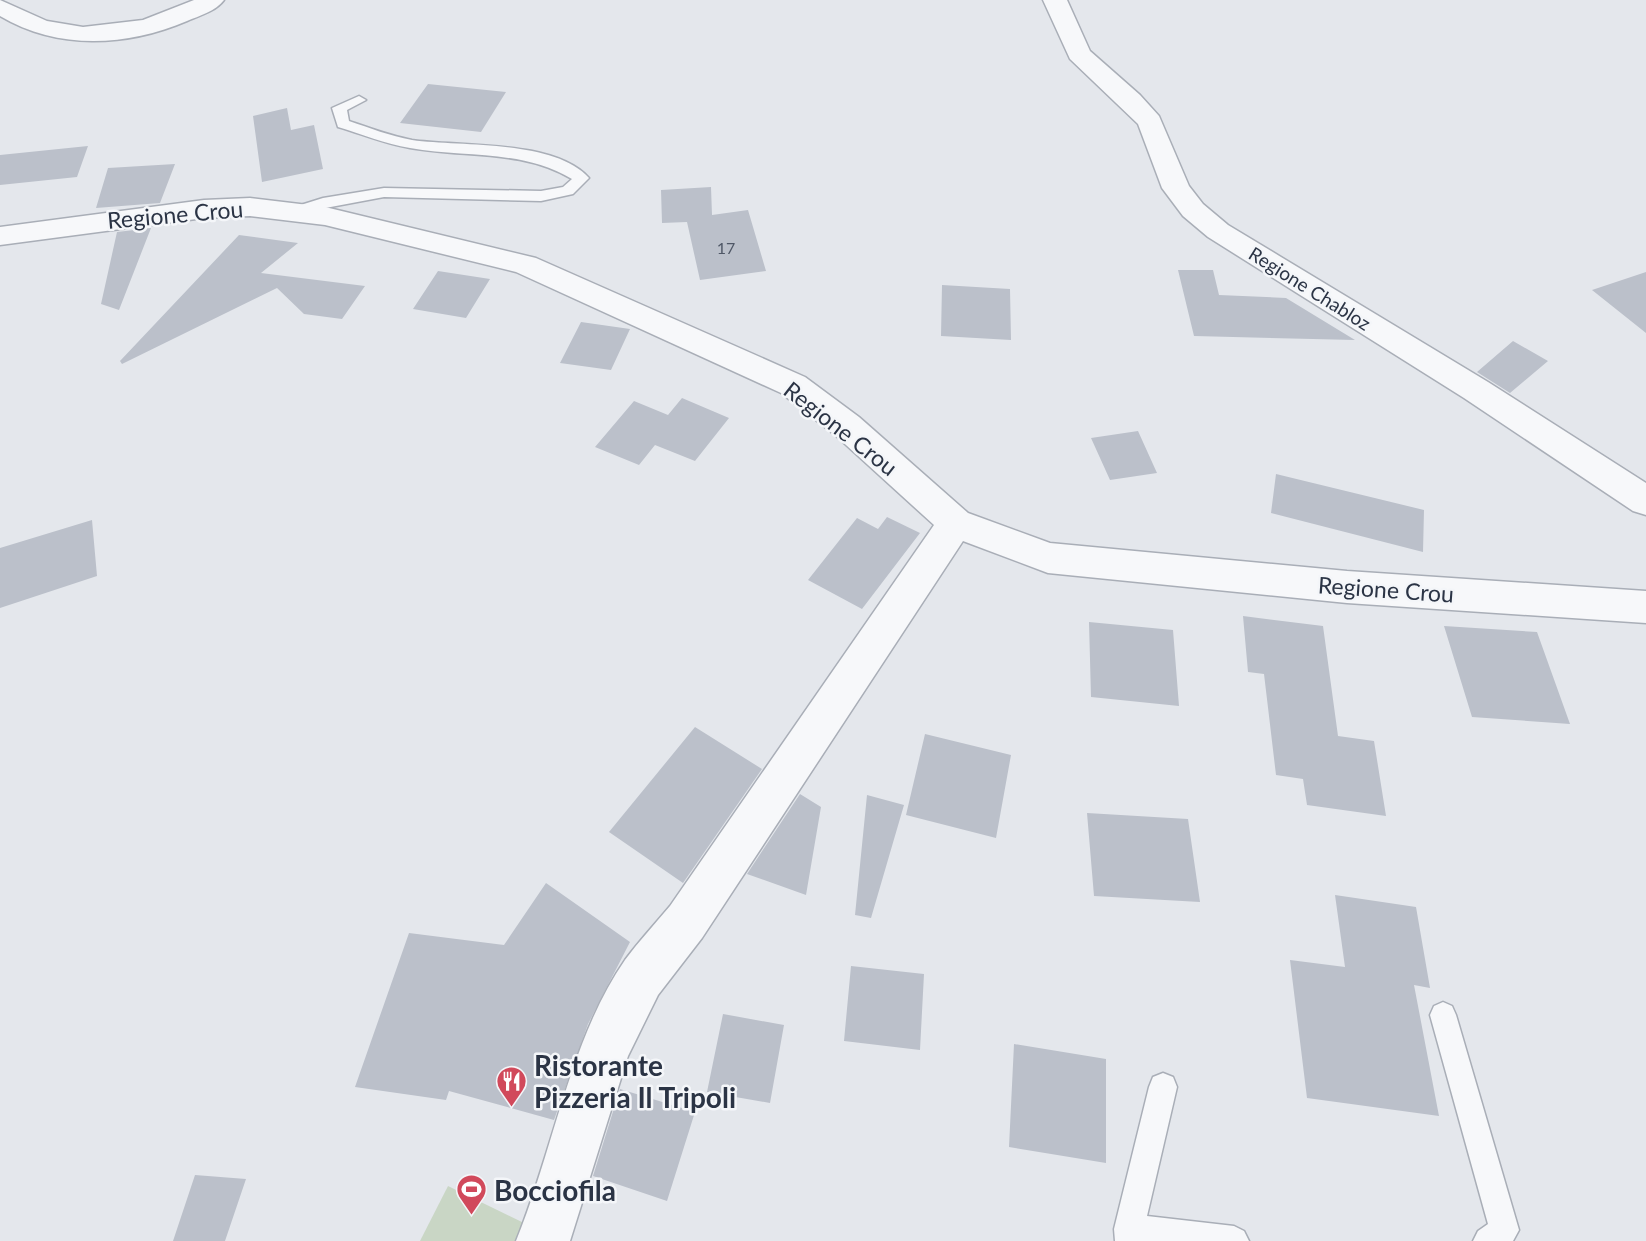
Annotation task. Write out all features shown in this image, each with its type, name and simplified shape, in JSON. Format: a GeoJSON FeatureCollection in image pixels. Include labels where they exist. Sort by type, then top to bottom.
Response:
{"type":"FeatureCollection","features":[{"type":"Feature","properties":{"kind":"street"},"geometry":{"type":"LineString","coordinates":[[0,6],[37,26],[82,36],[137,30],[182,17],[212,0]]}},
{"type":"Feature","properties":{"kind":"street","name":"Regione Chabloz"},"geometry":{"type":"LineString","coordinates":[[1055,0],[1079,54],[1131,100],[1150,122],[1176,188],[1217,232],[1476,390],[1646,501]]}},
{"type":"Feature","properties":{"kind":"street","name":"Regione Crou"},"geometry":{"type":"LineString","coordinates":[[0,236],[204,209],[250,207],[326,216],[525,265],[653,319],[793,386],[847,426],[955,523],[1048,558],[1347,587],[1646,607]]}},
{"type":"Feature","properties":{"kind":"street"},"geometry":{"type":"LineString","coordinates":[[543,1241],[606,1049],[641,978],[686,922],[955,523]]}},
{"type":"Feature","properties":{"kind":"lane"},"geometry":{"type":"LineString","coordinates":[[293,212],[337,197],[367,194],[541,196],[568,191],[581,178],[565,166],[538,159],[484,150],[409,144],[343,124],[339,108],[359,100]]}},
{"type":"Feature","properties":{"kind":"lane"},"geometry":{"type":"LineString","coordinates":[[1443,1014],[1504,1230],[1488,1241]]}},
{"type":"Feature","properties":{"kind":"lane"},"geometry":{"type":"LineString","coordinates":[[1163,1087],[1129,1235],[1234,1241]]}},
{"type":"Feature","properties":{"kind":"green space","name":"Bocciofila"},"geometry":{"type":"Polygon","coordinates":[[[448,1186],[524,1223],[516,1241],[420,1241],[448,1186]]]}},
{"type":"Feature","properties":{"kind":"building"},"geometry":{"type":"Polygon","coordinates":[[[428,84],[506,92],[481,132],[400,123],[428,84]]]}},
{"type":"Feature","properties":{"kind":"building"},"geometry":{"type":"Polygon","coordinates":[[[287,108],[291,130],[314,125],[323,169],[262,182],[253,116],[287,108]]]}},
{"type":"Feature","properties":{"kind":"building"},"geometry":{"type":"Polygon","coordinates":[[[88,146],[77,177],[0,185],[0,155],[88,146]]]}},
{"type":"Feature","properties":{"kind":"building"},"geometry":{"type":"Polygon","coordinates":[[[175,164],[160,203],[96,208],[108,168],[175,164]]]}},
{"type":"Feature","properties":{"kind":"building"},"geometry":{"type":"Polygon","coordinates":[[[711,187],[712,215],[748,210],[766,271],[700,280],[687,222],[662,223],[661,190],[711,187]]]}},
{"type":"Feature","properties":{"kind":"building"},"geometry":{"type":"Polygon","coordinates":[[[151,228],[119,310],[101,304],[117,232],[151,228]]]}},
{"type":"Feature","properties":{"kind":"building"},"geometry":{"type":"Polygon","coordinates":[[[239,235],[298,243],[261,273],[365,286],[342,319],[304,314],[277,288],[122,364],[120,361],[239,235]]]}},
{"type":"Feature","properties":{"kind":"building"},"geometry":{"type":"Polygon","coordinates":[[[1178,270],[1213,270],[1219,295],[1286,298],[1355,340],[1194,336],[1178,270]]]}},
{"type":"Feature","properties":{"kind":"building"},"geometry":{"type":"Polygon","coordinates":[[[438,271],[490,279],[466,318],[413,309],[438,271]]]}},
{"type":"Feature","properties":{"kind":"building"},"geometry":{"type":"Polygon","coordinates":[[[1646,272],[1646,333],[1592,290],[1646,272]]]}},
{"type":"Feature","properties":{"kind":"building"},"geometry":{"type":"Polygon","coordinates":[[[942,285],[1010,289],[1011,340],[941,336],[942,285]]]}},
{"type":"Feature","properties":{"kind":"building"},"geometry":{"type":"Polygon","coordinates":[[[581,322],[630,329],[611,370],[560,363],[581,322]]]}},
{"type":"Feature","properties":{"kind":"building"},"geometry":{"type":"Polygon","coordinates":[[[1513,341],[1548,361],[1510,393],[1477,372],[1513,341]]]}},
{"type":"Feature","properties":{"kind":"building"},"geometry":{"type":"Polygon","coordinates":[[[682,398],[729,418],[695,461],[655,445],[639,465],[595,447],[634,401],[668,415],[682,398]]]}},
{"type":"Feature","properties":{"kind":"building"},"geometry":{"type":"Polygon","coordinates":[[[1138,431],[1157,473],[1110,480],[1091,438],[1138,431]]]}},
{"type":"Feature","properties":{"kind":"building"},"geometry":{"type":"Polygon","coordinates":[[[1276,474],[1424,510],[1423,552],[1271,513],[1276,474]]]}},
{"type":"Feature","properties":{"kind":"building"},"geometry":{"type":"Polygon","coordinates":[[[887,517],[920,533],[862,609],[808,580],[857,518],[878,529],[887,517]]]}},
{"type":"Feature","properties":{"kind":"building"},"geometry":{"type":"Polygon","coordinates":[[[92,520],[97,576],[0,608],[0,548],[92,520]]]}},
{"type":"Feature","properties":{"kind":"building"},"geometry":{"type":"Polygon","coordinates":[[[1243,616],[1323,626],[1338,736],[1374,741],[1386,816],[1307,805],[1303,779],[1276,775],[1264,674],[1248,672],[1243,616]]]}},
{"type":"Feature","properties":{"kind":"building"},"geometry":{"type":"Polygon","coordinates":[[[1089,622],[1173,630],[1179,706],[1091,697],[1089,622]]]}},
{"type":"Feature","properties":{"kind":"building"},"geometry":{"type":"Polygon","coordinates":[[[1444,626],[1537,632],[1570,724],[1472,717],[1444,626]]]}},
{"type":"Feature","properties":{"kind":"building"},"geometry":{"type":"Polygon","coordinates":[[[695,727],[762,769],[683,883],[609,832],[695,727]]]}},
{"type":"Feature","properties":{"kind":"building"},"geometry":{"type":"Polygon","coordinates":[[[925,734],[1011,755],[996,838],[906,815],[925,734]]]}},
{"type":"Feature","properties":{"kind":"building"},"geometry":{"type":"Polygon","coordinates":[[[800,794],[821,807],[806,895],[747,874],[800,794]]]}},
{"type":"Feature","properties":{"kind":"building"},"geometry":{"type":"Polygon","coordinates":[[[867,795],[904,805],[871,918],[855,915],[867,795]]]}},
{"type":"Feature","properties":{"kind":"building"},"geometry":{"type":"Polygon","coordinates":[[[1087,813],[1188,819],[1200,902],[1094,896],[1087,813]]]}},
{"type":"Feature","properties":{"kind":"building"},"geometry":{"type":"Polygon","coordinates":[[[546,883],[630,942],[588,1024],[554,1120],[449,1091],[446,1100],[355,1087],[409,933],[504,945],[546,883]]]}},
{"type":"Feature","properties":{"kind":"building"},"geometry":{"type":"Polygon","coordinates":[[[1335,895],[1416,907],[1430,988],[1414,985],[1439,1116],[1307,1098],[1290,960],[1345,967],[1335,895]]]}},
{"type":"Feature","properties":{"kind":"building"},"geometry":{"type":"Polygon","coordinates":[[[851,966],[924,974],[920,1050],[844,1041],[851,966]]]}},
{"type":"Feature","properties":{"kind":"building"},"geometry":{"type":"Polygon","coordinates":[[[723,1014],[784,1025],[770,1103],[707,1092],[723,1014]]]}},
{"type":"Feature","properties":{"kind":"building"},"geometry":{"type":"Polygon","coordinates":[[[1014,1044],[1106,1059],[1106,1163],[1009,1147],[1014,1044]]]}},
{"type":"Feature","properties":{"kind":"building"},"geometry":{"type":"Polygon","coordinates":[[[620,1089],[695,1112],[667,1201],[593,1176],[620,1089]]]}},
{"type":"Feature","properties":{"kind":"building"},"geometry":{"type":"Polygon","coordinates":[[[195,1175],[246,1179],[225,1241],[173,1241],[195,1175]]]}},
{"type":"Feature","properties":{"kind":"place","name":"Ristorante Pizzeria Il Tripoli"},"geometry":{"type":"Point","coordinates":[511,1108]}},
{"type":"Feature","properties":{"kind":"place","name":"Bocciofila"},"geometry":{"type":"Point","coordinates":[471,1217]}}]}
